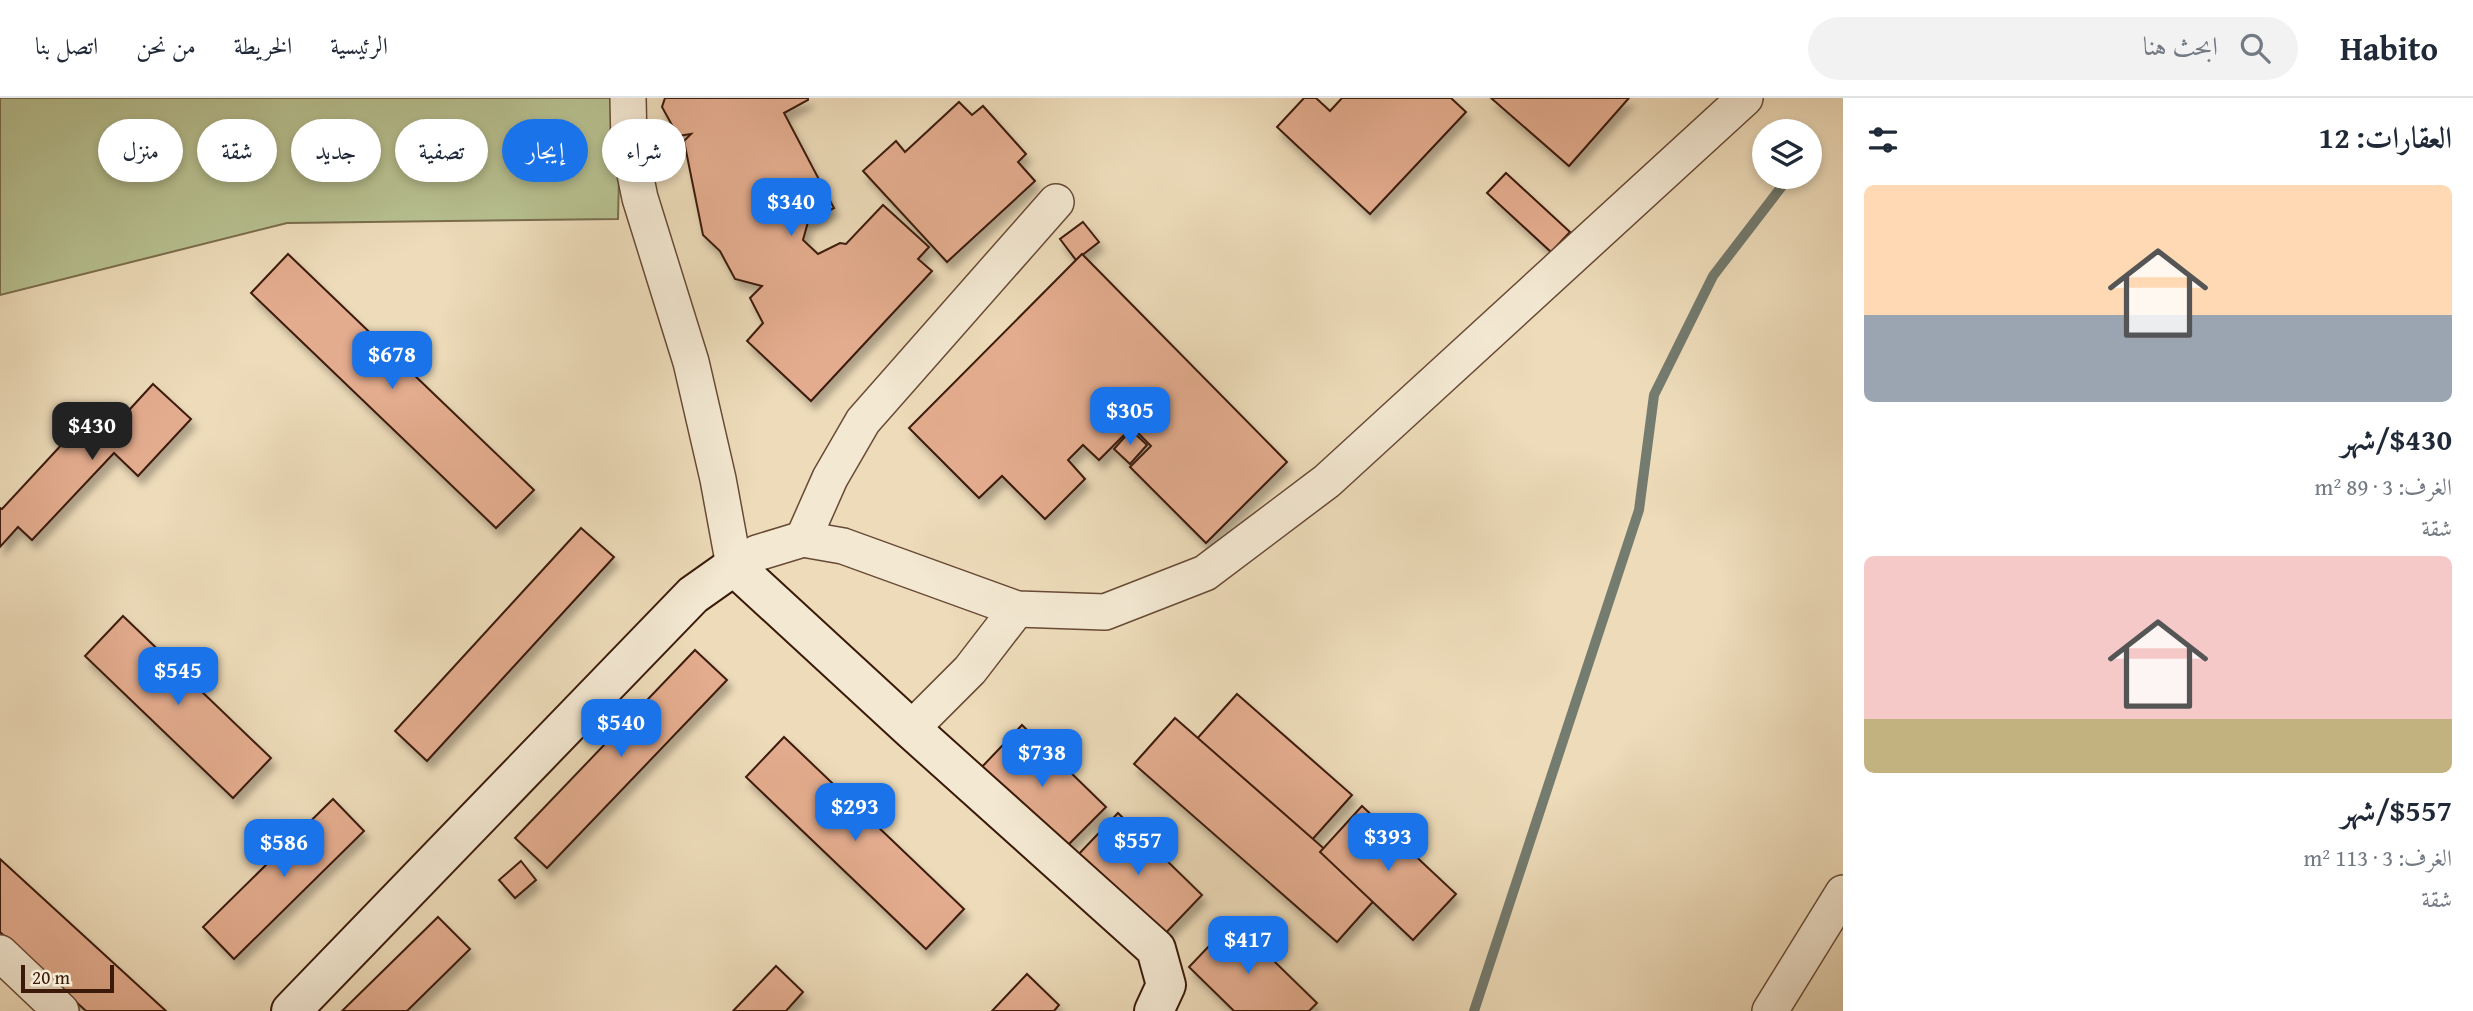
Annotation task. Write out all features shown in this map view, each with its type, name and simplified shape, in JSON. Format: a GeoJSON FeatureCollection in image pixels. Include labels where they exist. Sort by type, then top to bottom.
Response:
{"type":"FeatureCollection","features":[{"type":"Feature","properties":{"kind":"street"},"geometry":{"type":"LineString","coordinates":[[628,98],[629,145],[640,198],[691,362],[718,479],[734,566],[1156,949],[1166,985],[1154,1011]]}},
{"type":"Feature","properties":{"kind":"street"},"geometry":{"type":"LineString","coordinates":[[291,1011],[693,595],[734,566],[757,553],[803,539],[843,546],[1017,609],[1105,612],[1205,573],[1327,481],[1731,102]]}},
{"type":"Feature","properties":{"kind":"street"},"geometry":{"type":"LineString","coordinates":[[803,539],[830,478],[863,421],[1056,202]]}},
{"type":"Feature","properties":{"kind":"street"},"geometry":{"type":"LineString","coordinates":[[911,729],[971,670],[1017,609]]}},
{"type":"Feature","properties":{"kind":"street"},"geometry":{"type":"LineString","coordinates":[[1770,1011],[1843,893]]}},
{"type":"Feature","properties":{"kind":"street"},"geometry":{"type":"LineString","coordinates":[[0,953],[61,1011]]}},
{"type":"Feature","properties":{"kind":"green space"},"geometry":{"type":"Polygon","coordinates":[[[0,98],[621,98],[620,119],[602,119],[602,182],[619,182],[618,219],[287,223],[0,295],[0,98]]]}},
{"type":"Feature","properties":{"kind":"building"},"geometry":{"type":"Polygon","coordinates":[[[665,98],[808,98],[784,113],[834,208],[808,222],[803,240],[818,254],[840,243],[846,244],[883,205],[929,247],[918,259],[932,271],[811,401],[747,341],[763,323],[750,298],[762,286],[735,279],[720,251],[703,235],[686,151],[686,139],[691,134],[686,135],[686,119],[669,119],[662,107],[665,98]]]}},
{"type":"Feature","properties":{"kind":"building"},"geometry":{"type":"Polygon","coordinates":[[[1304,98],[1316,98],[1330,111],[1342,98],[1451,98],[1466,112],[1370,214],[1277,127],[1304,98]]]}},
{"type":"Feature","properties":{"kind":"building"},"geometry":{"type":"Polygon","coordinates":[[[1491,98],[1629,98],[1569,166],[1491,98]]]}},
{"type":"Feature","properties":{"kind":"building"},"geometry":{"type":"Polygon","coordinates":[[[959,102],[972,115],[983,106],[1026,154],[1018,162],[1035,181],[947,262],[863,171],[896,141],[905,152],[959,102]]]}},
{"type":"Feature","properties":{"kind":"building"},"geometry":{"type":"Polygon","coordinates":[[[1506,173],[1570,232],[1551,252],[1487,193],[1506,173]]]}},
{"type":"Feature","properties":{"kind":"building"},"geometry":{"type":"Polygon","coordinates":[[[1083,222],[1099,242],[1076,260],[1060,239],[1083,222]]]}},
{"type":"Feature","properties":{"kind":"building"},"geometry":{"type":"Polygon","coordinates":[[[288,254],[534,490],[496,528],[251,293],[288,254]]]}},
{"type":"Feature","properties":{"kind":"building"},"geometry":{"type":"Polygon","coordinates":[[[1082,254],[1287,462],[1206,543],[1130,467],[1151,446],[1132,427],[1099,460],[1083,445],[1068,460],[1085,479],[1045,519],[1002,476],[979,498],[909,428],[1082,254]]]}},
{"type":"Feature","properties":{"kind":"building"},"geometry":{"type":"Polygon","coordinates":[[[153,384],[191,419],[138,476],[114,453],[32,540],[18,527],[0,547],[0,508],[2,509],[78,427],[97,445],[153,384]]]}},
{"type":"Feature","properties":{"kind":"building"},"geometry":{"type":"Polygon","coordinates":[[[1131,430],[1147,445],[1130,464],[1114,449],[1131,430]]]}},
{"type":"Feature","properties":{"kind":"building"},"geometry":{"type":"Polygon","coordinates":[[[581,528],[614,557],[427,761],[395,731],[581,528]]]}},
{"type":"Feature","properties":{"kind":"building"},"geometry":{"type":"Polygon","coordinates":[[[123,616],[271,758],[233,798],[85,656],[123,616]]]}},
{"type":"Feature","properties":{"kind":"building"},"geometry":{"type":"Polygon","coordinates":[[[695,650],[727,680],[547,868],[515,838],[695,650]]]}},
{"type":"Feature","properties":{"kind":"building"},"geometry":{"type":"Polygon","coordinates":[[[1237,694],[1352,795],[1310,842],[1195,741],[1237,694]]]}},
{"type":"Feature","properties":{"kind":"building"},"geometry":{"type":"Polygon","coordinates":[[[1175,718],[1378,896],[1337,942],[1134,764],[1175,718]]]}},
{"type":"Feature","properties":{"kind":"building"},"geometry":{"type":"Polygon","coordinates":[[[1022,725],[1106,807],[1061,852],[978,771],[1022,725]]]}},
{"type":"Feature","properties":{"kind":"building"},"geometry":{"type":"Polygon","coordinates":[[[784,737],[964,909],[926,949],[746,777],[784,737]]]}},
{"type":"Feature","properties":{"kind":"building"},"geometry":{"type":"Polygon","coordinates":[[[333,799],[364,831],[234,959],[203,927],[333,799]]]}},
{"type":"Feature","properties":{"kind":"building"},"geometry":{"type":"Polygon","coordinates":[[[1362,806],[1456,894],[1413,940],[1320,852],[1362,806]]]}},
{"type":"Feature","properties":{"kind":"building"},"geometry":{"type":"Polygon","coordinates":[[[1118,813],[1202,895],[1158,941],[1074,859],[1118,813]]]}},
{"type":"Feature","properties":{"kind":"building"},"geometry":{"type":"Polygon","coordinates":[[[0,859],[166,1011],[86,1011],[0,932],[0,859]]]}},
{"type":"Feature","properties":{"kind":"building"},"geometry":{"type":"Polygon","coordinates":[[[521,861],[536,880],[515,898],[499,880],[521,861]]]}},
{"type":"Feature","properties":{"kind":"building"},"geometry":{"type":"Polygon","coordinates":[[[438,917],[470,949],[407,1011],[342,1011],[438,917]]]}},
{"type":"Feature","properties":{"kind":"building"},"geometry":{"type":"Polygon","coordinates":[[[1233,921],[1317,1003],[1309,1011],[1234,1011],[1189,967],[1233,921]]]}},
{"type":"Feature","properties":{"kind":"building"},"geometry":{"type":"Polygon","coordinates":[[[776,966],[803,992],[786,1011],[733,1011],[776,966]]]}},
{"type":"Feature","properties":{"kind":"building"},"geometry":{"type":"Polygon","coordinates":[[[1027,974],[1059,1005],[1054,1011],[992,1011],[1027,974]]]}},
{"type":"Feature","properties":{"kind":"waterway"},"geometry":{"type":"LineString","coordinates":[[1474,1011],[1639,510],[1654,395],[1713,276],[1780,189]]}}]}
